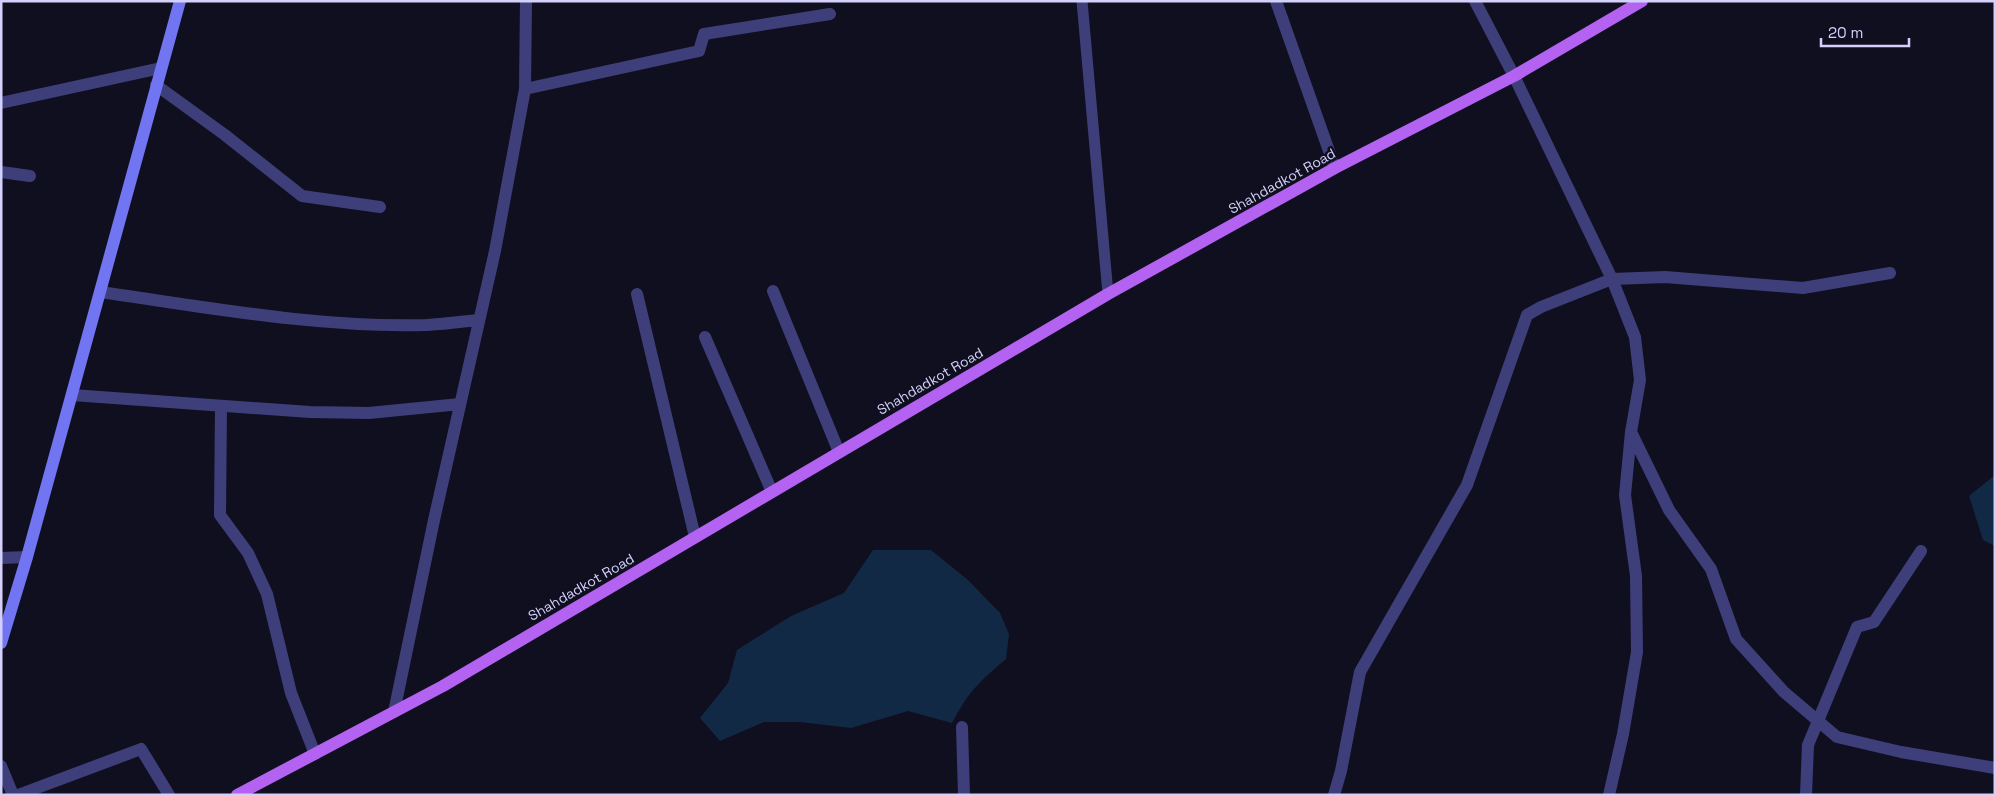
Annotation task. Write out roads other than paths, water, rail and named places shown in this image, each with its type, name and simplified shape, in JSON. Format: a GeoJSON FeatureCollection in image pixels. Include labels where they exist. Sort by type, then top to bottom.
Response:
{"type":"FeatureCollection","features":[{"type":"Feature","properties":{"kind":"main road"},"geometry":{"type":"LineString","coordinates":[[1,643],[72,396],[180,1]]}},
{"type":"Feature","properties":{"kind":"main road","name":"Shahdadkot Road"},"geometry":{"type":"LineString","coordinates":[[238,795],[443,686],[1108,294],[1335,168],[1514,76],[1642,1]]}},
{"type":"Feature","properties":{"kind":"street"},"geometry":{"type":"LineString","coordinates":[[394,712],[434,520],[495,251],[525,89],[526,1]]}},
{"type":"Feature","properties":{"kind":"street"},"geometry":{"type":"LineString","coordinates":[[1276,1],[1335,168]]}},
{"type":"Feature","properties":{"kind":"street"},"geometry":{"type":"LineString","coordinates":[[1474,1],[1514,76],[1612,279],[1635,337],[1640,380],[1631,432],[1625,495],[1636,576],[1637,652],[1623,734],[1609,795]]}},
{"type":"Feature","properties":{"kind":"street"},"geometry":{"type":"LineString","coordinates":[[525,89],[699,51],[704,34],[830,14]]}},
{"type":"Feature","properties":{"kind":"street"},"geometry":{"type":"LineString","coordinates":[[1,103],[162,68]]}},
{"type":"Feature","properties":{"kind":"street"},"geometry":{"type":"LineString","coordinates":[[156,85],[302,196],[380,207]]}},
{"type":"Feature","properties":{"kind":"street"},"geometry":{"type":"LineString","coordinates":[[1,172],[30,176]]}},
{"type":"Feature","properties":{"kind":"street"},"geometry":{"type":"LineString","coordinates":[[1334,795],[1341,771],[1360,672],[1467,485],[1527,315],[1541,307],[1612,279],[1665,277],[1803,288],[1890,273]]}},
{"type":"Feature","properties":{"kind":"street"},"geometry":{"type":"LineString","coordinates":[[774,291],[839,452]]}},
{"type":"Feature","properties":{"kind":"street"},"geometry":{"type":"LineString","coordinates":[[100,292],[273,316],[371,324],[426,325],[479,320]]}},
{"type":"Feature","properties":{"kind":"street"},"geometry":{"type":"LineString","coordinates":[[637,294],[695,537]]}},
{"type":"Feature","properties":{"kind":"street"},"geometry":{"type":"LineString","coordinates":[[705,337],[772,492]]}},
{"type":"Feature","properties":{"kind":"street"},"geometry":{"type":"LineString","coordinates":[[72,396],[221,407],[369,414],[460,404]]}},
{"type":"Feature","properties":{"kind":"street"},"geometry":{"type":"LineString","coordinates":[[221,407],[220,515],[248,553],[267,594],[290,693],[315,754]]}},
{"type":"Feature","properties":{"kind":"street"},"geometry":{"type":"LineString","coordinates":[[1631,432],[1669,510],[1711,569],[1736,639],[1784,692],[1837,737],[1901,752],[1995,768]]}},
{"type":"Feature","properties":{"kind":"street"},"geometry":{"type":"LineString","coordinates":[[1806,795],[1808,745],[1857,627],[1874,622],[1921,551]]}},
{"type":"Feature","properties":{"kind":"street"},"geometry":{"type":"LineString","coordinates":[[1,558],[27,557]]}},
{"type":"Feature","properties":{"kind":"street"},"geometry":{"type":"LineString","coordinates":[[962,728],[964,795]]}},
{"type":"Feature","properties":{"kind":"street"},"geometry":{"type":"LineString","coordinates":[[18,795],[141,749],[169,795]]}},
{"type":"Feature","properties":{"kind":"street"},"geometry":{"type":"LineString","coordinates":[[1,766],[13,795]]}},
{"type":"Feature","properties":{"kind":"lane"},"geometry":{"type":"LineString","coordinates":[[1082,1],[1108,294]]}},
{"type":"Feature","properties":{"kind":"water"},"geometry":{"type":"Polygon","coordinates":[[[1995,475],[1995,546],[1983,540],[1969,496],[1995,475]]]}},
{"type":"Feature","properties":{"kind":"water"},"geometry":{"type":"Polygon","coordinates":[[[873,550],[931,550],[968,580],[1000,613],[1009,634],[1006,659],[975,688],[952,723],[908,711],[851,728],[800,722],[764,722],[720,741],[700,718],[728,683],[737,650],[791,616],[844,593],[873,550]]]}}]}
